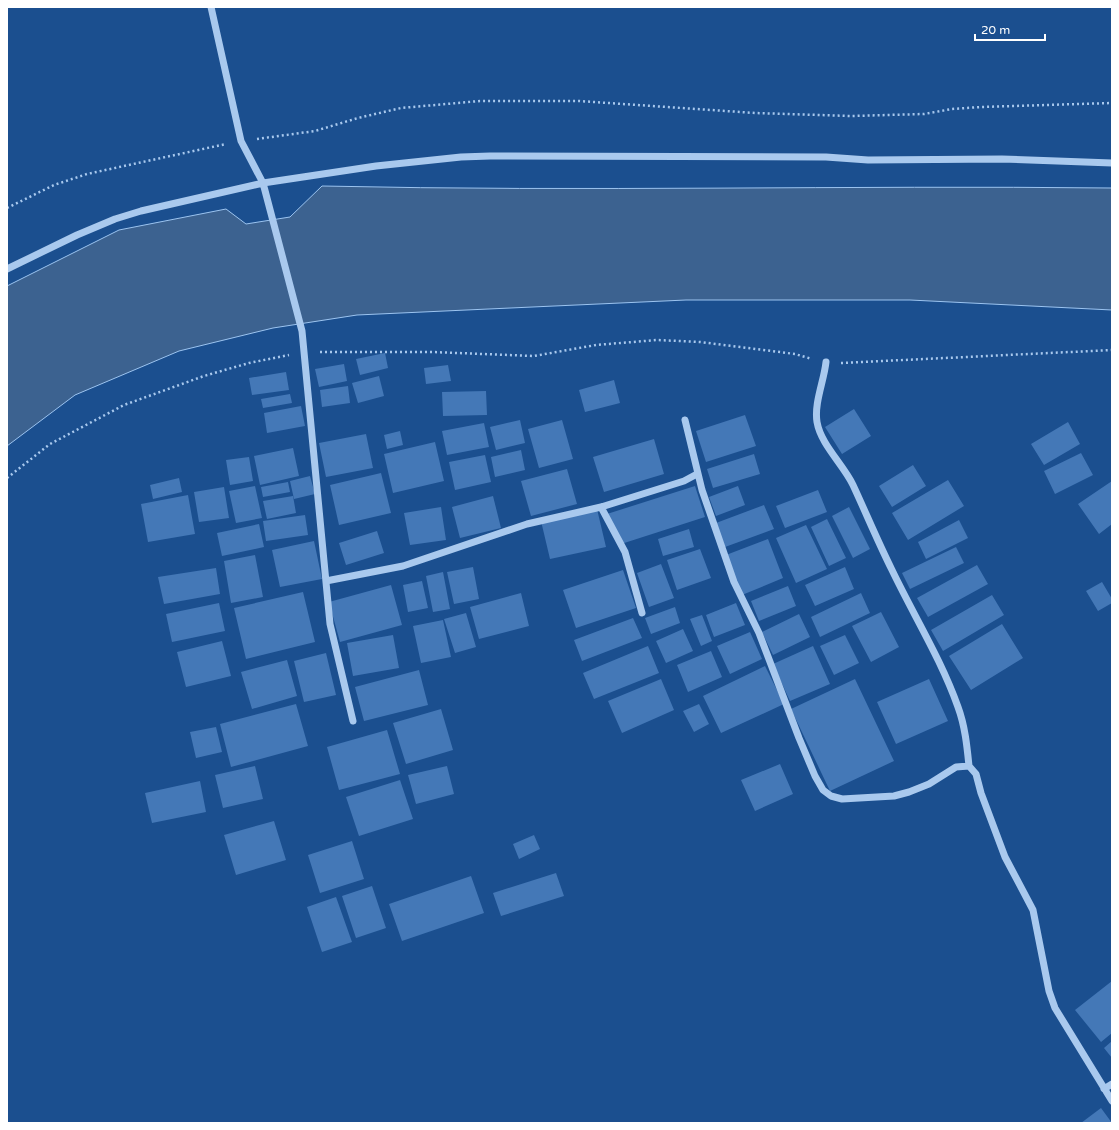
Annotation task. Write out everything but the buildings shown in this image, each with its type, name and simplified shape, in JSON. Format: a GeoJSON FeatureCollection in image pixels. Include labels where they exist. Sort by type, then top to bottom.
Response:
{"type":"FeatureCollection","features":[{"type":"Feature","properties":{"kind":"street"},"geometry":{"type":"LineString","coordinates":[[211,7],[241,141],[263,183],[270,216],[302,331],[330,624],[353,721]]}},
{"type":"Feature","properties":{"kind":"street"},"geometry":{"type":"LineString","coordinates":[[7,269],[25,259],[115,219],[141,211],[263,183],[410,162],[490,156],[826,158],[868,160],[1002,159],[1112,163]]}},
{"type":"Feature","properties":{"kind":"street"},"geometry":{"type":"LineString","coordinates":[[826,362],[825,378],[818,403],[817,422],[826,444],[852,483],[892,570],[945,674],[959,707],[965,733],[969,766],[976,774],[981,793],[1005,857],[1033,910],[1048,991],[1056,1008],[1112,1101]]}},
{"type":"Feature","properties":{"kind":"street"},"geometry":{"type":"LineString","coordinates":[[684,420],[692,444],[697,474],[734,582],[759,633],[799,738],[815,776],[823,790],[831,796],[842,800],[894,796],[929,784],[956,767],[969,766]]}},
{"type":"Feature","properties":{"kind":"street"},"geometry":{"type":"LineString","coordinates":[[326,581],[403,566],[527,524],[601,507],[684,481],[697,474]]}},
{"type":"Feature","properties":{"kind":"street"},"geometry":{"type":"LineString","coordinates":[[601,507],[625,552],[642,614]]}},
{"type":"Feature","properties":{"kind":"street"},"geometry":{"type":"LineString","coordinates":[[1104,1089],[1112,1084]]}},
{"type":"Feature","properties":{"kind":"path"},"geometry":{"type":"LineString","coordinates":[[7,208],[54,185],[87,174],[241,141],[315,131],[358,118],[401,108],[480,101],[579,101],[755,113],[851,116],[924,114],[952,109],[981,107],[1112,103]]}},
{"type":"Feature","properties":{"kind":"path"},"geometry":{"type":"LineString","coordinates":[[7,478],[50,444],[124,405],[204,376],[249,363],[304,353],[425,352],[534,356],[596,345],[657,340],[700,342],[795,354],[826,362],[857,363],[1112,350]]}},
{"type":"Feature","properties":{"kind":"water"},"geometry":{"type":"Polygon","coordinates":[[[322,186],[421,188],[1112,188],[1112,310],[910,300],[686,300],[357,315],[273,328],[179,351],[75,395],[7,446],[7,286],[119,230],[226,209],[246,224],[290,217],[322,186]]]}}]}
